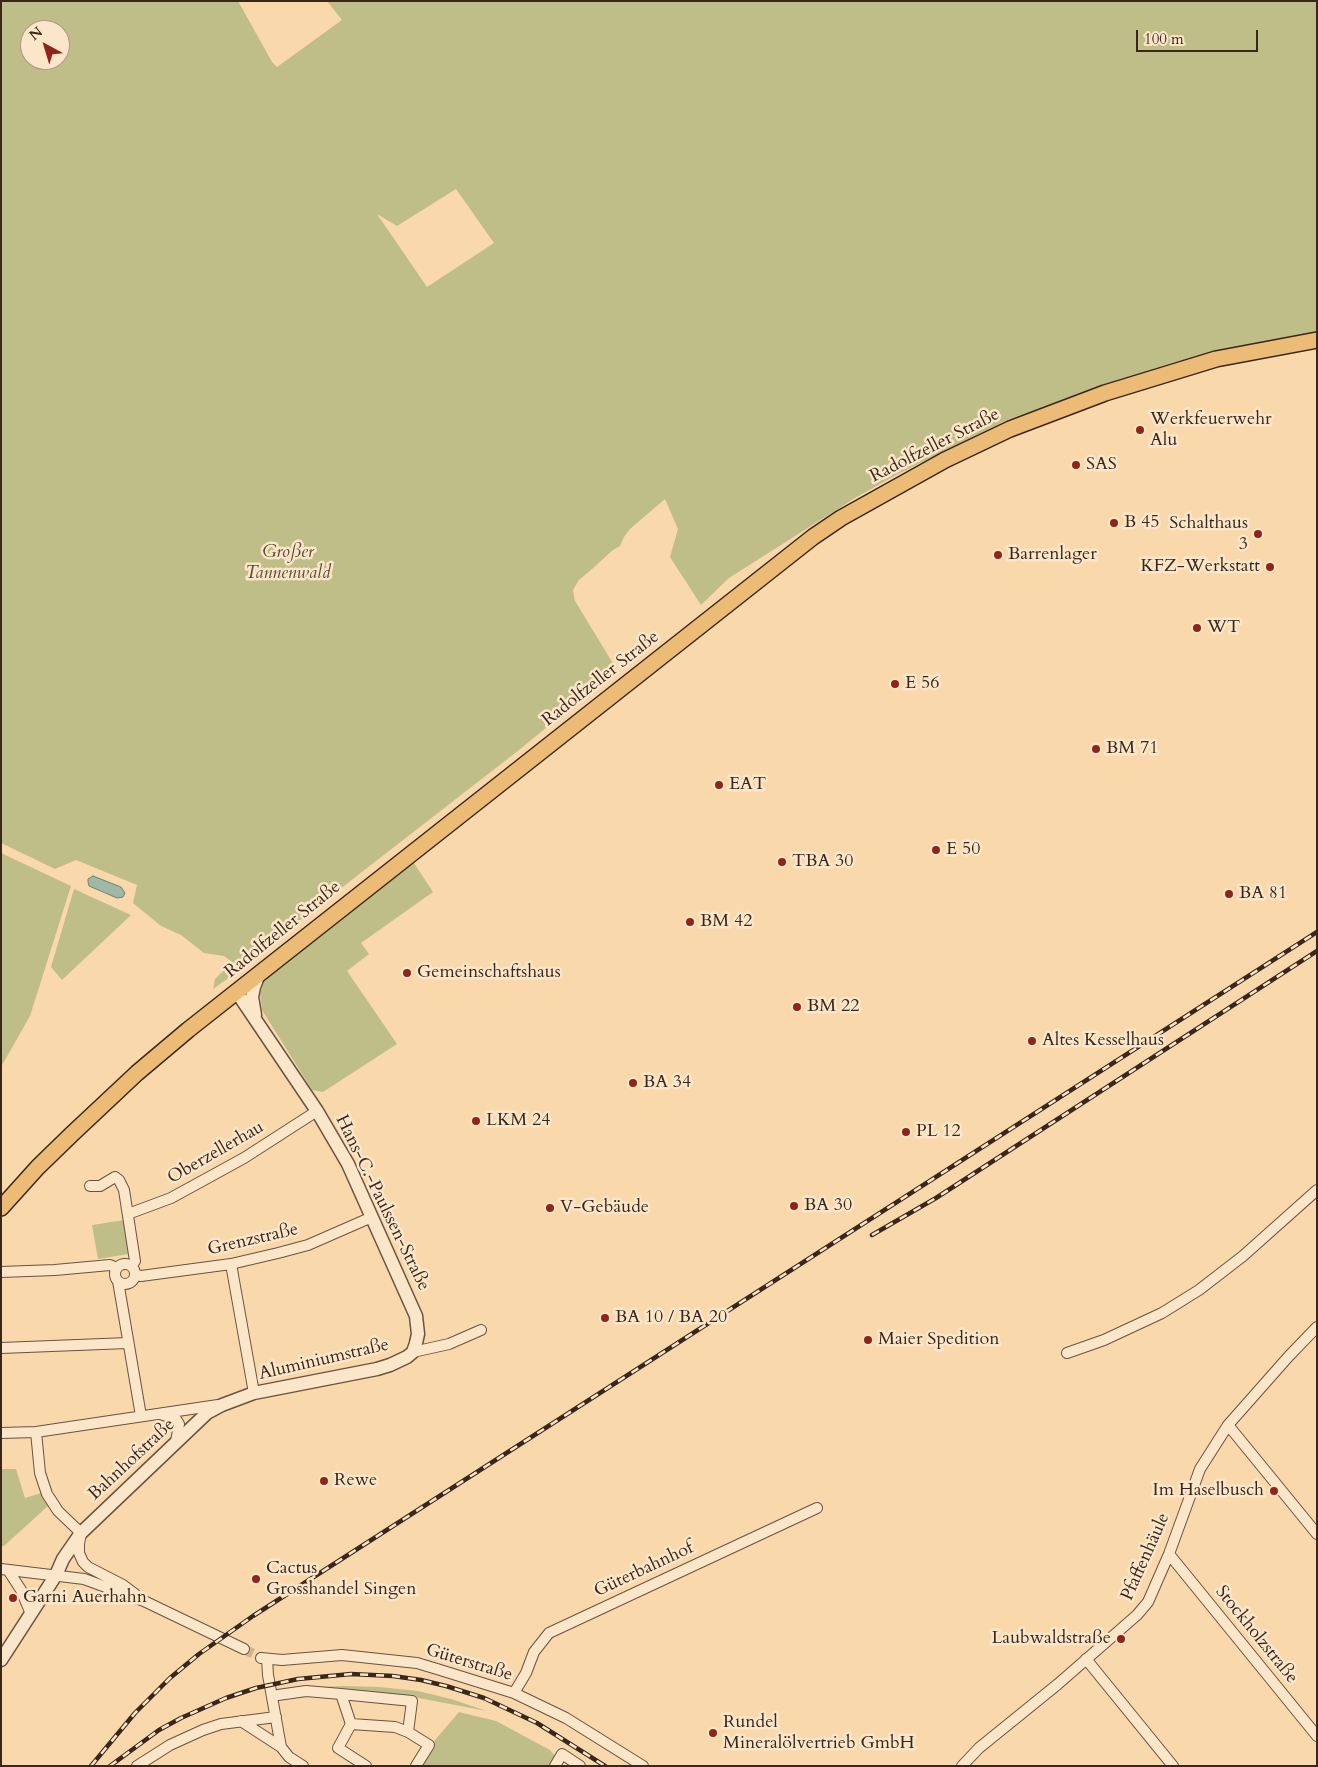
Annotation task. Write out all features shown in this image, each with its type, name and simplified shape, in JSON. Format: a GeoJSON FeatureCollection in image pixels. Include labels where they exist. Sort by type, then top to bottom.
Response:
{"type":"FeatureCollection","features":[{"type":"Feature","properties":{"kind":"main road","name":"Radolfzeller Straße"},"geometry":{"type":"LineString","coordinates":[[1,1208],[38,1166],[99,1108],[188,1030],[813,537],[841,518],[945,460],[1010,429],[1106,393],[1216,359],[1317,340]]}},
{"type":"Feature","properties":{"kind":"street"},"geometry":{"type":"LineString","coordinates":[[256,1020],[252,997],[260,972]]}},
{"type":"Feature","properties":{"kind":"street","name":"Hans-C.-Paulssen-Straße"},"geometry":{"type":"LineString","coordinates":[[236,991],[317,1111],[348,1164],[413,1308],[418,1334]]}},
{"type":"Feature","properties":{"kind":"street","name":"Oberzellerhau"},"geometry":{"type":"LineString","coordinates":[[128,1214],[171,1198],[244,1158],[317,1111]]}},
{"type":"Feature","properties":{"kind":"street"},"geometry":{"type":"LineString","coordinates":[[90,1186],[100,1186],[115,1177],[119,1180],[124,1190],[136,1261],[133,1280],[123,1284],[118,1281]]}},
{"type":"Feature","properties":{"kind":"street"},"geometry":{"type":"LineString","coordinates":[[1067,1353],[1104,1340],[1162,1313],[1199,1290],[1243,1256],[1317,1190]]}},
{"type":"Feature","properties":{"kind":"street","name":"Grenzstraße"},"geometry":{"type":"LineString","coordinates":[[134,1271],[141,1276],[231,1264],[308,1244],[372,1217]]}},
{"type":"Feature","properties":{"kind":"street"},"geometry":{"type":"LineString","coordinates":[[134,1271],[127,1264],[121,1264],[115,1273],[118,1281],[141,1416]]}},
{"type":"Feature","properties":{"kind":"street"},"geometry":{"type":"LineString","coordinates":[[231,1264],[254,1393]]}},
{"type":"Feature","properties":{"kind":"street"},"geometry":{"type":"LineString","coordinates":[[1,1272],[110,1265],[117,1268]]}},
{"type":"Feature","properties":{"kind":"street","name":"Pfaffenhäule"},"geometry":{"type":"LineString","coordinates":[[962,1766],[979,1748],[1138,1615],[1148,1602],[1169,1554],[1200,1469],[1228,1425],[1317,1327]]}},
{"type":"Feature","properties":{"kind":"street"},"geometry":{"type":"LineString","coordinates":[[413,1352],[449,1344],[481,1330]]}},
{"type":"Feature","properties":{"kind":"street","name":"Aluminiumstraße"},"geometry":{"type":"LineString","coordinates":[[157,1413],[180,1411],[207,1413],[254,1393],[377,1369],[401,1361],[413,1352],[418,1334]]}},
{"type":"Feature","properties":{"kind":"street"},"geometry":{"type":"LineString","coordinates":[[1,1348],[128,1343]]}},
{"type":"Feature","properties":{"kind":"street","name":"Aluminiumstraße"},"geometry":{"type":"LineString","coordinates":[[1,1433],[36,1432],[222,1405]]}},
{"type":"Feature","properties":{"kind":"street"},"geometry":{"type":"LineString","coordinates":[[157,1413],[176,1419],[179,1424],[176,1442]]}},
{"type":"Feature","properties":{"kind":"street","name":"Bahnhofstraße"},"geometry":{"type":"LineString","coordinates":[[56,1575],[63,1559],[81,1532],[207,1413]]}},
{"type":"Feature","properties":{"kind":"street"},"geometry":{"type":"LineString","coordinates":[[1228,1425],[1317,1534]]}},
{"type":"Feature","properties":{"kind":"street"},"geometry":{"type":"LineString","coordinates":[[36,1432],[40,1473],[47,1494],[58,1511],[81,1532],[78,1544],[83,1562],[88,1567],[123,1585],[144,1601]]}},
{"type":"Feature","properties":{"kind":"street","name":"Güterbahnhof"},"geometry":{"type":"LineString","coordinates":[[514,1692],[526,1673],[534,1652],[548,1633],[817,1508]]}},
{"type":"Feature","properties":{"kind":"street","name":"Stockholzstraße"},"geometry":{"type":"LineString","coordinates":[[1169,1554],[1317,1736]]}},
{"type":"Feature","properties":{"kind":"street"},"geometry":{"type":"LineString","coordinates":[[5,1569],[84,1579],[144,1601],[244,1649]]}},
{"type":"Feature","properties":{"kind":"street"},"geometry":{"type":"LineString","coordinates":[[5,1569],[22,1590],[31,1614]]}},
{"type":"Feature","properties":{"kind":"street"},"geometry":{"type":"LineString","coordinates":[[1,1660],[56,1575]]}},
{"type":"Feature","properties":{"kind":"street","name":"Güterstraße"},"geometry":{"type":"LineString","coordinates":[[276,1717],[264,1659],[282,1660],[342,1655],[417,1663],[514,1692],[566,1718],[643,1766]]}},
{"type":"Feature","properties":{"kind":"street"},"geometry":{"type":"LineString","coordinates":[[1086,1658],[1173,1766]]}},
{"type":"Feature","properties":{"kind":"street"},"geometry":{"type":"LineString","coordinates":[[278,1695],[306,1691],[412,1701],[408,1732]]}},
{"type":"Feature","properties":{"kind":"street"},"geometry":{"type":"LineString","coordinates":[[341,1694],[351,1724],[338,1748],[366,1766]]}},
{"type":"Feature","properties":{"kind":"street"},"geometry":{"type":"LineString","coordinates":[[138,1766],[170,1745],[203,1730],[242,1721],[276,1717],[281,1747]]}},
{"type":"Feature","properties":{"kind":"street"},"geometry":{"type":"LineString","coordinates":[[242,1721],[281,1747],[289,1757],[303,1766]]}},
{"type":"Feature","properties":{"kind":"street"},"geometry":{"type":"LineString","coordinates":[[351,1724],[395,1727],[408,1732],[428,1746],[416,1766]]}},
{"type":"Feature","properties":{"kind":"street"},"geometry":{"type":"LineString","coordinates":[[555,1766],[562,1754],[580,1766]]}},
{"type":"Feature","properties":{"kind":"green space","name":"Großer Tannenwald"},"geometry":{"type":"Polygon","coordinates":[[[1,1],[238,1],[272,62],[277,67],[342,20],[327,1],[1317,1],[1317,333],[1217,351],[1172,363],[1009,419],[898,474],[855,498],[729,578],[701,605],[670,557],[678,529],[665,499],[630,529],[620,546],[579,580],[573,590],[575,601],[617,670],[519,750],[304,917],[247,965],[213,989],[215,979],[232,962],[224,956],[204,953],[181,935],[161,926],[133,903],[137,885],[76,860],[55,869],[1,843],[1,1]],[[456,189],[397,226],[377,214],[427,287],[494,243],[456,189]]]}},
{"type":"Feature","properties":{"kind":"green space"},"geometry":{"type":"Polygon","coordinates":[[[1,853],[71,886],[30,1016],[1,1067],[1,853]]]}},
{"type":"Feature","properties":{"kind":"green space"},"geometry":{"type":"Polygon","coordinates":[[[412,860],[433,892],[361,943],[369,954],[347,971],[397,1044],[323,1092],[312,1090],[262,1010],[260,993],[264,981],[277,966],[412,860]]]}},
{"type":"Feature","properties":{"kind":"green space"},"geometry":{"type":"Polygon","coordinates":[[[74,889],[131,915],[62,980],[51,967],[74,889]]]}},
{"type":"Feature","properties":{"kind":"green space"},"geometry":{"type":"Polygon","coordinates":[[[124,1220],[129,1254],[98,1259],[92,1225],[124,1220]]]}},
{"type":"Feature","properties":{"kind":"green space"},"geometry":{"type":"Polygon","coordinates":[[[1,1469],[16,1469],[25,1498],[41,1493],[49,1505],[4,1546],[1,1546],[1,1469]]]}},
{"type":"Feature","properties":{"kind":"green space"},"geometry":{"type":"Polygon","coordinates":[[[345,1686],[418,1691],[451,1699],[487,1711],[413,1697],[315,1687],[345,1686]]]}},
{"type":"Feature","properties":{"kind":"green space"},"geometry":{"type":"Polygon","coordinates":[[[459,1712],[496,1721],[550,1750],[556,1757],[550,1766],[420,1766],[435,1740],[459,1712]]]}},
{"type":"Feature","properties":{"kind":"shaded area"},"geometry":{"type":"Polygon","coordinates":[[[93,876],[121,887],[125,893],[123,897],[117,898],[89,886],[88,879],[93,876]]]}},
{"type":"Feature","properties":{"kind":"tunnel"},"geometry":{"type":"LineString","coordinates":[[244,1649],[261,1658]]}},
{"type":"Feature","properties":{"kind":"railway"},"geometry":{"type":"LineString","coordinates":[[91,1766],[135,1713],[170,1678],[199,1654],[253,1616],[1317,932]]}},
{"type":"Feature","properties":{"kind":"railway"},"geometry":{"type":"LineString","coordinates":[[872,1235],[936,1198],[1317,951]]}},
{"type":"Feature","properties":{"kind":"railway"},"geometry":{"type":"LineString","coordinates":[[110,1766],[159,1730],[226,1698],[256,1688],[298,1679],[351,1674],[393,1676],[421,1680],[484,1698],[537,1723],[605,1766]]}},
{"type":"Feature","properties":{"kind":"place","name":"Werkfeuerwehr Alu"},"geometry":{"type":"Point","coordinates":[1140,430]}},
{"type":"Feature","properties":{"kind":"place","name":"SAS"},"geometry":{"type":"Point","coordinates":[1076,465]}},
{"type":"Feature","properties":{"kind":"place","name":"B 45"},"geometry":{"type":"Point","coordinates":[1114,523]}},
{"type":"Feature","properties":{"kind":"place","name":"Schalthaus 3"},"geometry":{"type":"Point","coordinates":[1258,534]}},
{"type":"Feature","properties":{"kind":"place","name":"Barrenlager"},"geometry":{"type":"Point","coordinates":[998,555]}},
{"type":"Feature","properties":{"kind":"place","name":"KFZ-Werkstatt"},"geometry":{"type":"Point","coordinates":[1270,567]}},
{"type":"Feature","properties":{"kind":"place","name":"WT"},"geometry":{"type":"Point","coordinates":[1197,628]}},
{"type":"Feature","properties":{"kind":"place","name":"E 56"},"geometry":{"type":"Point","coordinates":[895,684]}},
{"type":"Feature","properties":{"kind":"place","name":"BM 71"},"geometry":{"type":"Point","coordinates":[1096,749]}},
{"type":"Feature","properties":{"kind":"place","name":"EAT"},"geometry":{"type":"Point","coordinates":[719,785]}},
{"type":"Feature","properties":{"kind":"place","name":"E 50"},"geometry":{"type":"Point","coordinates":[936,850]}},
{"type":"Feature","properties":{"kind":"place","name":"TBA 30"},"geometry":{"type":"Point","coordinates":[782,862]}},
{"type":"Feature","properties":{"kind":"place","name":"BA 81"},"geometry":{"type":"Point","coordinates":[1229,894]}},
{"type":"Feature","properties":{"kind":"place","name":"BM 42"},"geometry":{"type":"Point","coordinates":[690,922]}},
{"type":"Feature","properties":{"kind":"place","name":"Gemeinschaftshaus"},"geometry":{"type":"Point","coordinates":[407,973]}},
{"type":"Feature","properties":{"kind":"place","name":"BM 22"},"geometry":{"type":"Point","coordinates":[797,1007]}},
{"type":"Feature","properties":{"kind":"place","name":"Altes Kesselhaus"},"geometry":{"type":"Point","coordinates":[1032,1041]}},
{"type":"Feature","properties":{"kind":"place","name":"BA 34"},"geometry":{"type":"Point","coordinates":[633,1083]}},
{"type":"Feature","properties":{"kind":"place","name":"LKM 24"},"geometry":{"type":"Point","coordinates":[476,1121]}},
{"type":"Feature","properties":{"kind":"place","name":"PL 12"},"geometry":{"type":"Point","coordinates":[906,1132]}},
{"type":"Feature","properties":{"kind":"place","name":"BA 30"},"geometry":{"type":"Point","coordinates":[794,1206]}},
{"type":"Feature","properties":{"kind":"place","name":"V-Gebäude"},"geometry":{"type":"Point","coordinates":[550,1208]}},
{"type":"Feature","properties":{"kind":"place","name":"BA 10 / BA 20"},"geometry":{"type":"Point","coordinates":[605,1318]}},
{"type":"Feature","properties":{"kind":"place","name":"Maier Spedition"},"geometry":{"type":"Point","coordinates":[868,1340]}},
{"type":"Feature","properties":{"kind":"place","name":"Rewe"},"geometry":{"type":"Point","coordinates":[324,1481]}},
{"type":"Feature","properties":{"kind":"place","name":"Im Haselbusch"},"geometry":{"type":"Point","coordinates":[1274,1491]}},
{"type":"Feature","properties":{"kind":"place","name":"Cactus Grosshandel Singen"},"geometry":{"type":"Point","coordinates":[256,1579]}},
{"type":"Feature","properties":{"kind":"place","name":"Garni Auerhahn"},"geometry":{"type":"Point","coordinates":[13,1598]}},
{"type":"Feature","properties":{"kind":"place","name":"Laubwaldstraße"},"geometry":{"type":"Point","coordinates":[1121,1639]}},
{"type":"Feature","properties":{"kind":"place","name":"Rundel Mineralölvertrieb GmbH"},"geometry":{"type":"Point","coordinates":[713,1733]}}]}
